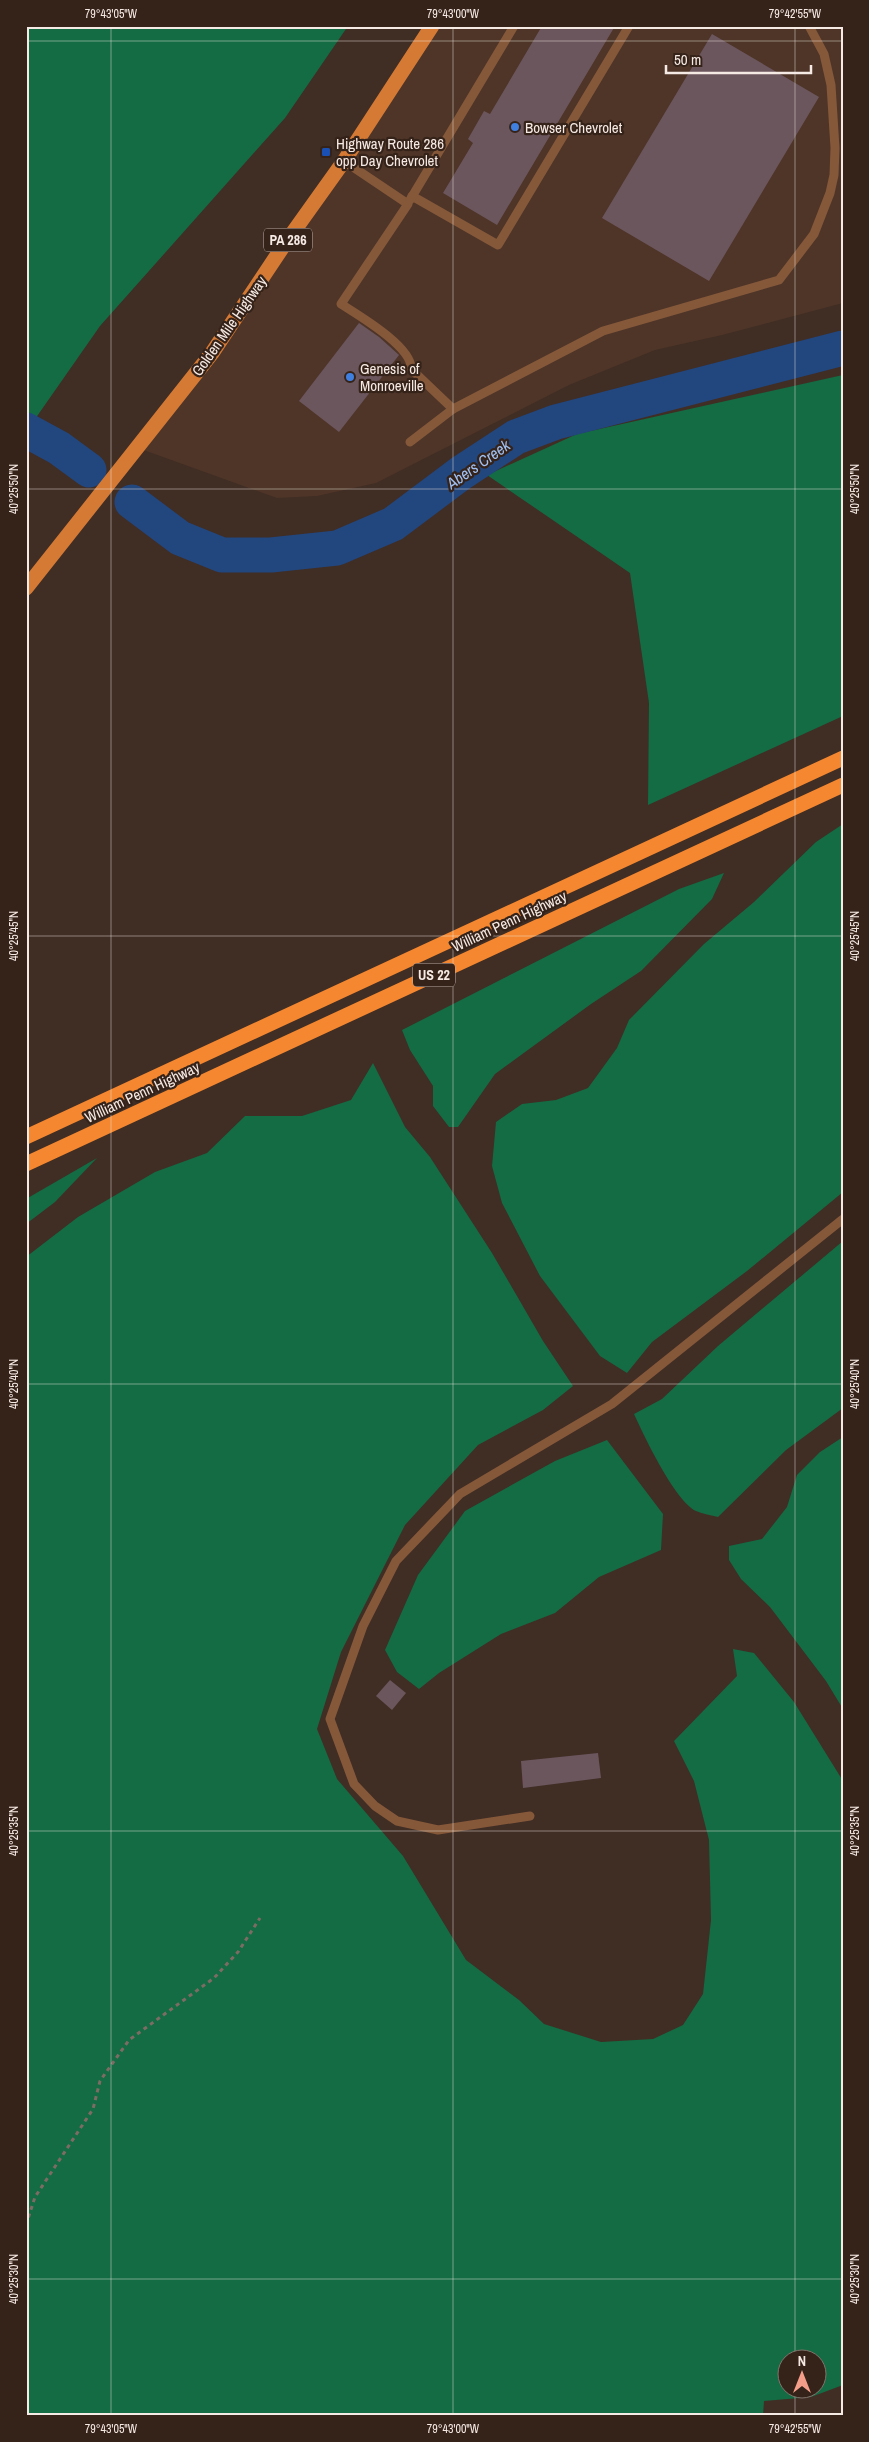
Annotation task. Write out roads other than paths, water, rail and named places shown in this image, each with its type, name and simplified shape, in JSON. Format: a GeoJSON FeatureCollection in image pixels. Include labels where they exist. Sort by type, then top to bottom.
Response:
{"type":"FeatureCollection","features":[{"type":"Feature","properties":{"kind":"highway","name":"William Penn Highway"},"geometry":{"type":"LineString","coordinates":[[26,1137],[843,758]]}},
{"type":"Feature","properties":{"kind":"highway","name":"William Penn Highway"},"geometry":{"type":"LineString","coordinates":[[26,1164],[843,785]]}},
{"type":"Feature","properties":{"kind":"main road","name":"Golden Mile Highway"},"geometry":{"type":"LineString","coordinates":[[26,588],[212,353],[284,245],[344,161],[432,26]]}},
{"type":"Feature","properties":{"kind":"lane"},"geometry":{"type":"LineString","coordinates":[[453,410],[411,368],[412,362],[406,352],[372,324],[341,304],[410,200],[514,26]]}},
{"type":"Feature","properties":{"kind":"lane"},"geometry":{"type":"LineString","coordinates":[[344,161],[410,200],[498,245],[629,26]]}},
{"type":"Feature","properties":{"kind":"lane"},"geometry":{"type":"LineString","coordinates":[[410,442],[453,410],[603,332],[779,280],[814,234],[830,193],[834,175],[835,148],[830,85],[824,54],[809,26]]}},
{"type":"Feature","properties":{"kind":"lane"},"geometry":{"type":"LineString","coordinates":[[530,1816],[438,1830],[397,1822],[375,1806],[354,1784],[330,1719],[363,1626],[396,1561],[460,1494],[612,1404],[843,1220]]}},
{"type":"Feature","properties":{"kind":"waterway","name":"Abers Creek"},"geometry":{"type":"LineString","coordinates":[[132,502],[180,538],[222,555],[271,555],[337,548],[393,524],[461,473],[516,437],[556,422],[843,348]]}},
{"type":"Feature","properties":{"kind":"waterway","name":"Abers Creek"},"geometry":{"type":"LineString","coordinates":[[26,430],[59,448],[89,470]]}},
{"type":"Feature","properties":{"kind":"place","name":"Bowser Chevrolet"},"geometry":{"type":"Point","coordinates":[515,127]}},
{"type":"Feature","properties":{"kind":"place","name":"Highway Route 286 opp Day Chevrolet"},"geometry":{"type":"Point","coordinates":[326,152]}},
{"type":"Feature","properties":{"kind":"place","name":"Genesis of Monroeville"},"geometry":{"type":"Point","coordinates":[350,377]}}]}
